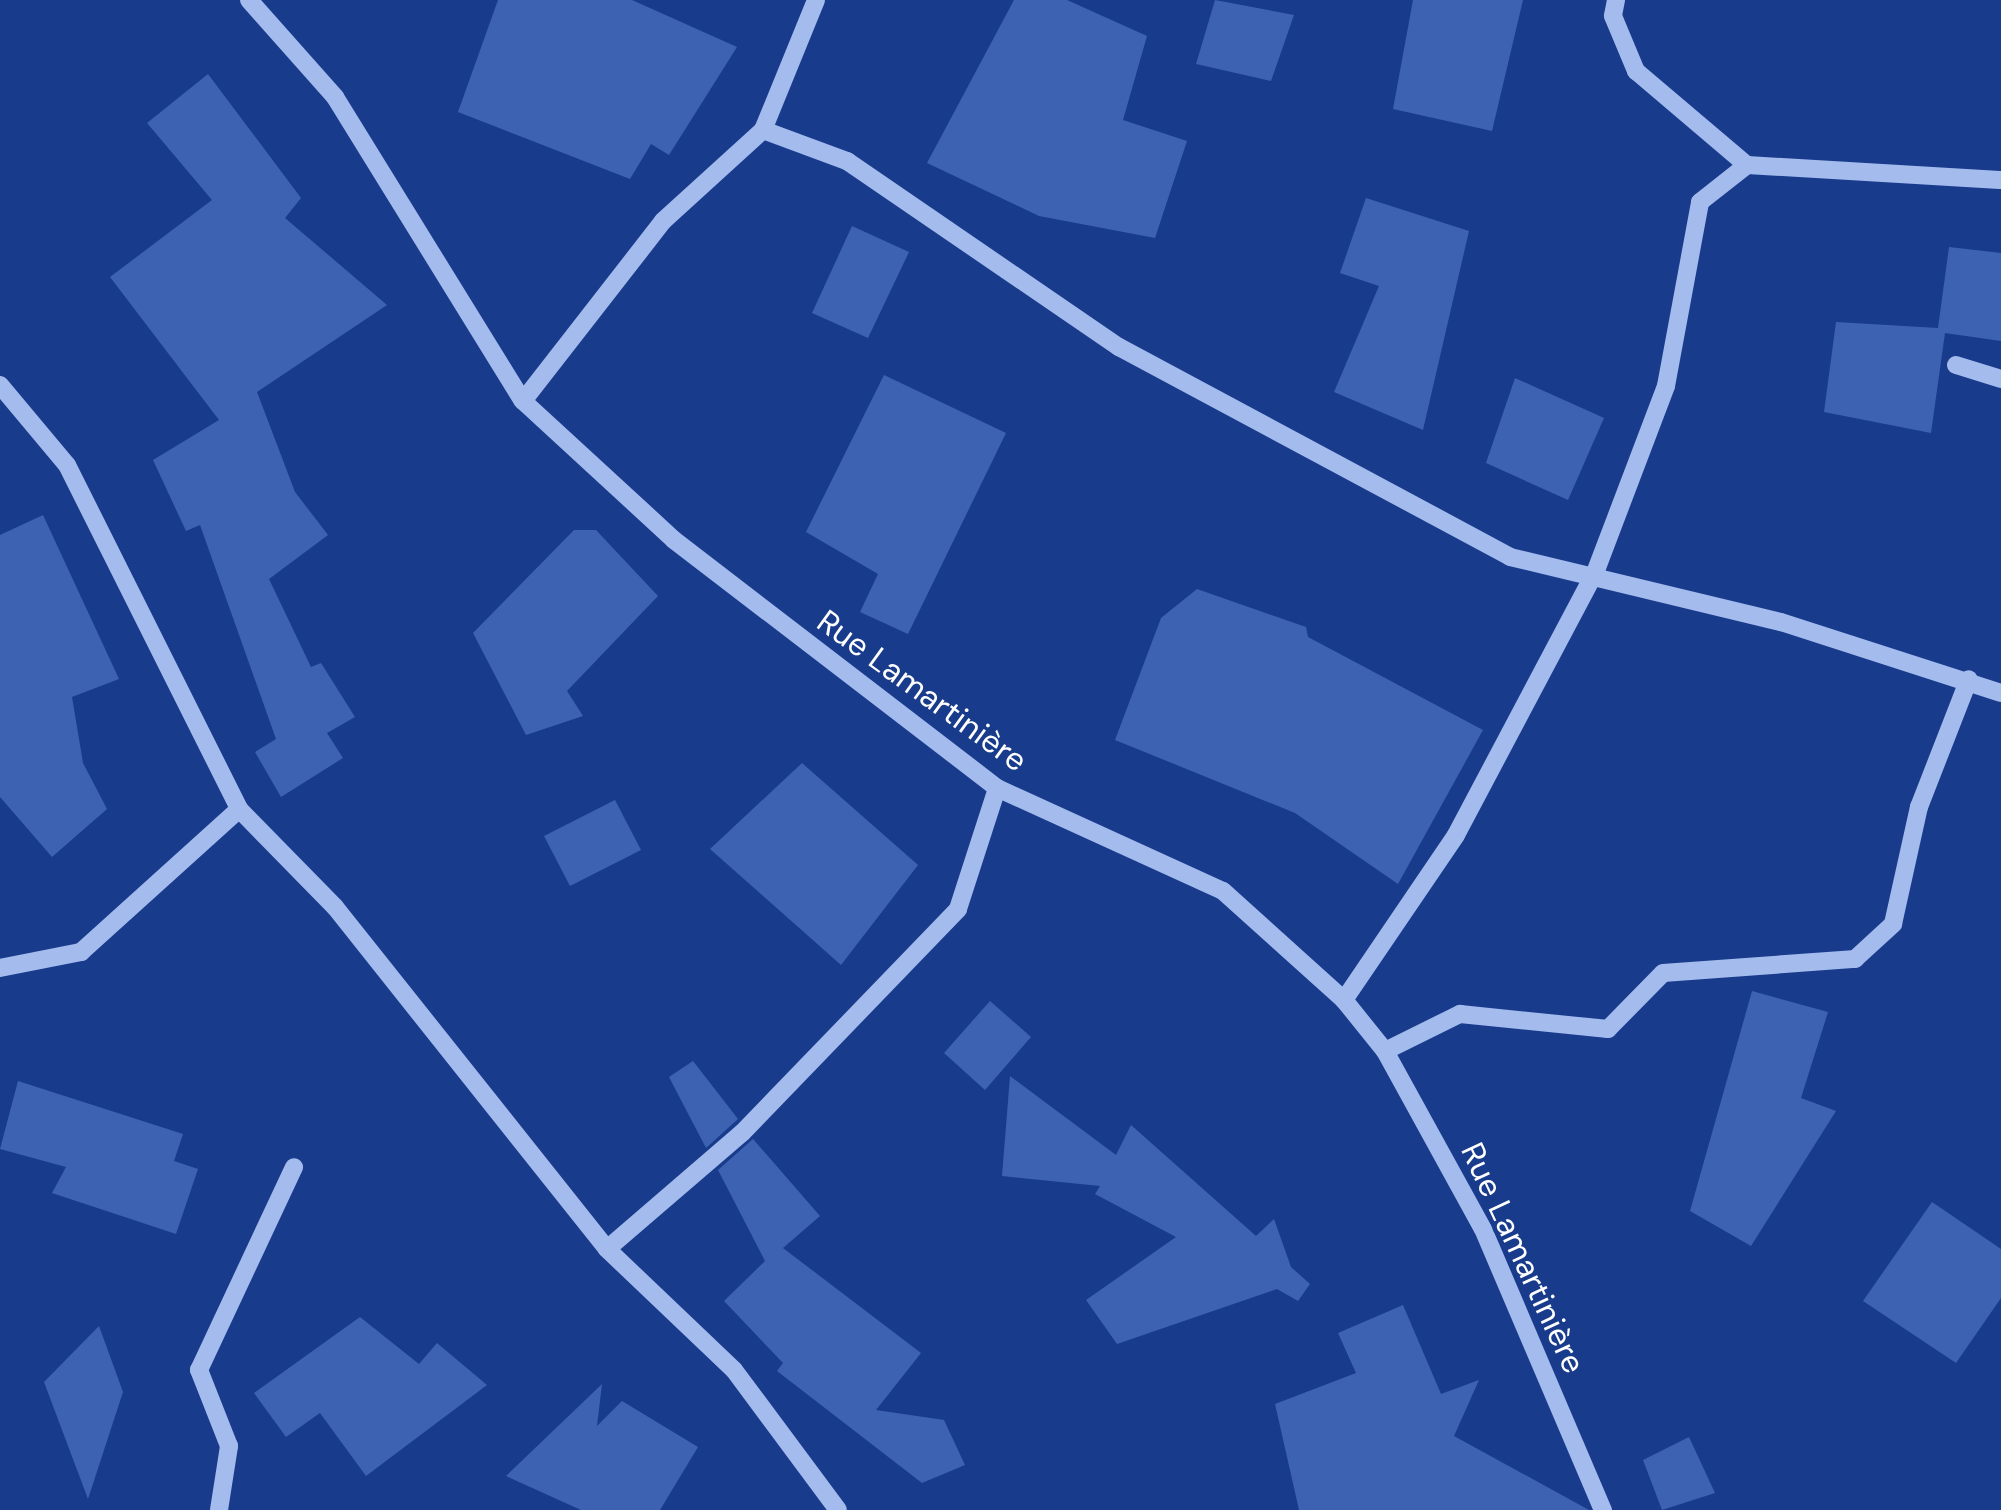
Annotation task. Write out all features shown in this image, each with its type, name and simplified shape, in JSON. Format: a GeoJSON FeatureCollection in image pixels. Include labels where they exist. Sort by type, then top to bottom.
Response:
{"type":"FeatureCollection","features":[{"type":"Feature","properties":{"kind":"street","name":"Rue Lamartinière"},"geometry":{"type":"LineString","coordinates":[[250,0],[335,97],[522,402],[674,540],[997,788],[1223,891],[1344,1000],[1385,1051],[1483,1229],[1603,1510]]}},
{"type":"Feature","properties":{"kind":"street"},"geometry":{"type":"LineString","coordinates":[[522,402],[663,221],[763,130],[816,0]]}},
{"type":"Feature","properties":{"kind":"street"},"geometry":{"type":"LineString","coordinates":[[1616,0],[1612,16],[1636,71],[1747,165],[2000,180]]}},
{"type":"Feature","properties":{"kind":"street"},"geometry":{"type":"LineString","coordinates":[[763,130],[847,161],[1119,347],[1254,425],[1510,557],[1595,573],[1969,678],[2001,692]]}},
{"type":"Feature","properties":{"kind":"street"},"geometry":{"type":"LineString","coordinates":[[1344,1000],[1456,835],[1595,573],[1666,386],[1700,202],[1747,165]]}},
{"type":"Feature","properties":{"kind":"street"},"geometry":{"type":"LineString","coordinates":[[1956,365],[2001,379]]}},
{"type":"Feature","properties":{"kind":"street"},"geometry":{"type":"LineString","coordinates":[[0,385],[67,465],[239,809],[335,907],[607,1248],[734,1370],[838,1510]]}},
{"type":"Feature","properties":{"kind":"street"},"geometry":{"type":"LineString","coordinates":[[1385,1051],[1460,1014],[1608,1030],[1664,973],[1855,959],[1893,924],[1919,807],[1969,678]]}},
{"type":"Feature","properties":{"kind":"street"},"geometry":{"type":"LineString","coordinates":[[607,1248],[742,1133],[958,909],[997,788]]}},
{"type":"Feature","properties":{"kind":"street"},"geometry":{"type":"LineString","coordinates":[[0,968],[81,952],[239,809]]}},
{"type":"Feature","properties":{"kind":"street"},"geometry":{"type":"LineString","coordinates":[[218,1510],[229,1446],[199,1370],[294,1167]]}},
{"type":"Feature","properties":{"kind":"building"},"geometry":{"type":"Polygon","coordinates":[[[498,0],[632,0],[737,47],[669,155],[651,144],[630,179],[458,112],[498,0]]]}},
{"type":"Feature","properties":{"kind":"building"},"geometry":{"type":"Polygon","coordinates":[[[1014,0],[1067,0],[1147,36],[1123,120],[1187,141],[1155,238],[1039,216],[927,163],[1014,0]]]}},
{"type":"Feature","properties":{"kind":"building"},"geometry":{"type":"Polygon","coordinates":[[[1215,0],[1294,15],[1271,81],[1196,64],[1215,0]]]}},
{"type":"Feature","properties":{"kind":"building"},"geometry":{"type":"Polygon","coordinates":[[[1413,0],[1523,0],[1492,131],[1393,109],[1413,0]]]}},
{"type":"Feature","properties":{"kind":"building"},"geometry":{"type":"Polygon","coordinates":[[[208,74],[301,198],[285,218],[387,305],[257,392],[295,492],[328,535],[269,579],[311,667],[321,663],[355,717],[327,733],[343,758],[281,797],[255,752],[276,739],[200,525],[186,531],[153,460],[219,420],[110,277],[212,200],[147,123],[208,74]]]}},
{"type":"Feature","properties":{"kind":"building"},"geometry":{"type":"Polygon","coordinates":[[[1366,198],[1469,231],[1423,430],[1334,392],[1379,286],[1340,273],[1366,198]]]}},
{"type":"Feature","properties":{"kind":"building"},"geometry":{"type":"Polygon","coordinates":[[[852,226],[909,252],[868,338],[812,313],[852,226]]]}},
{"type":"Feature","properties":{"kind":"building"},"geometry":{"type":"Polygon","coordinates":[[[1949,247],[2001,253],[2001,341],[1945,333],[1931,433],[1824,412],[1836,322],[1938,328],[1949,247]]]}},
{"type":"Feature","properties":{"kind":"building"},"geometry":{"type":"Polygon","coordinates":[[[884,375],[1006,433],[908,634],[860,612],[878,574],[806,532],[884,375]]]}},
{"type":"Feature","properties":{"kind":"building"},"geometry":{"type":"Polygon","coordinates":[[[1515,378],[1604,418],[1568,500],[1486,463],[1515,378]]]}},
{"type":"Feature","properties":{"kind":"building"},"geometry":{"type":"Polygon","coordinates":[[[43,515],[119,679],[72,697],[83,763],[107,809],[52,857],[0,797],[0,535],[43,515]]]}},
{"type":"Feature","properties":{"kind":"building"},"geometry":{"type":"Polygon","coordinates":[[[574,530],[596,530],[658,596],[567,691],[583,716],[526,735],[473,633],[574,530]]]}},
{"type":"Feature","properties":{"kind":"building"},"geometry":{"type":"Polygon","coordinates":[[[1197,589],[1306,627],[1308,637],[1483,730],[1398,884],[1295,813],[1115,740],[1161,618],[1197,589]]]}},
{"type":"Feature","properties":{"kind":"building"},"geometry":{"type":"Polygon","coordinates":[[[802,763],[918,865],[841,965],[710,849],[802,763]]]}},
{"type":"Feature","properties":{"kind":"building"},"geometry":{"type":"Polygon","coordinates":[[[615,800],[641,850],[570,886],[544,836],[615,800]]]}},
{"type":"Feature","properties":{"kind":"building"},"geometry":{"type":"Polygon","coordinates":[[[1752,991],[1828,1012],[1801,1098],[1836,1111],[1751,1246],[1690,1211],[1752,991]]]}},
{"type":"Feature","properties":{"kind":"building"},"geometry":{"type":"Polygon","coordinates":[[[990,1001],[1031,1037],[985,1090],[944,1053],[990,1001]]]}},
{"type":"Feature","properties":{"kind":"building"},"geometry":{"type":"Polygon","coordinates":[[[693,1061],[738,1119],[706,1148],[669,1077],[693,1061]]]}},
{"type":"Feature","properties":{"kind":"building"},"geometry":{"type":"Polygon","coordinates":[[[1010,1076],[1116,1155],[1131,1125],[1256,1236],[1274,1219],[1291,1267],[1310,1284],[1298,1301],[1277,1289],[1117,1344],[1086,1300],[1176,1237],[1095,1194],[1100,1186],[1002,1176],[1010,1076]]]}},
{"type":"Feature","properties":{"kind":"building"},"geometry":{"type":"Polygon","coordinates":[[[18,1081],[183,1134],[174,1161],[198,1169],[176,1234],[52,1193],[66,1167],[0,1149],[18,1081]]]}},
{"type":"Feature","properties":{"kind":"building"},"geometry":{"type":"Polygon","coordinates":[[[753,1139],[820,1216],[783,1248],[921,1353],[876,1410],[944,1420],[965,1465],[922,1483],[777,1371],[783,1363],[724,1301],[765,1261],[718,1170],[753,1139]]]}},
{"type":"Feature","properties":{"kind":"building"},"geometry":{"type":"Polygon","coordinates":[[[1932,1202],[2001,1249],[2001,1298],[1956,1363],[1863,1301],[1932,1202]]]}},
{"type":"Feature","properties":{"kind":"building"},"geometry":{"type":"Polygon","coordinates":[[[1403,1305],[1441,1394],[1479,1380],[1454,1436],[1589,1510],[1299,1510],[1275,1404],[1356,1373],[1338,1333],[1403,1305]]]}},
{"type":"Feature","properties":{"kind":"building"},"geometry":{"type":"Polygon","coordinates":[[[360,1317],[419,1364],[437,1343],[487,1385],[366,1476],[320,1413],[286,1437],[254,1393],[360,1317]]]}},
{"type":"Feature","properties":{"kind":"building"},"geometry":{"type":"Polygon","coordinates":[[[99,1326],[123,1392],[88,1499],[44,1382],[99,1326]]]}},
{"type":"Feature","properties":{"kind":"building"},"geometry":{"type":"Polygon","coordinates":[[[602,1384],[597,1426],[622,1401],[698,1447],[660,1510],[581,1510],[506,1476],[602,1384]]]}},
{"type":"Feature","properties":{"kind":"building"},"geometry":{"type":"Polygon","coordinates":[[[1689,1437],[1715,1493],[1662,1510],[1643,1460],[1689,1437]]]}}]}
